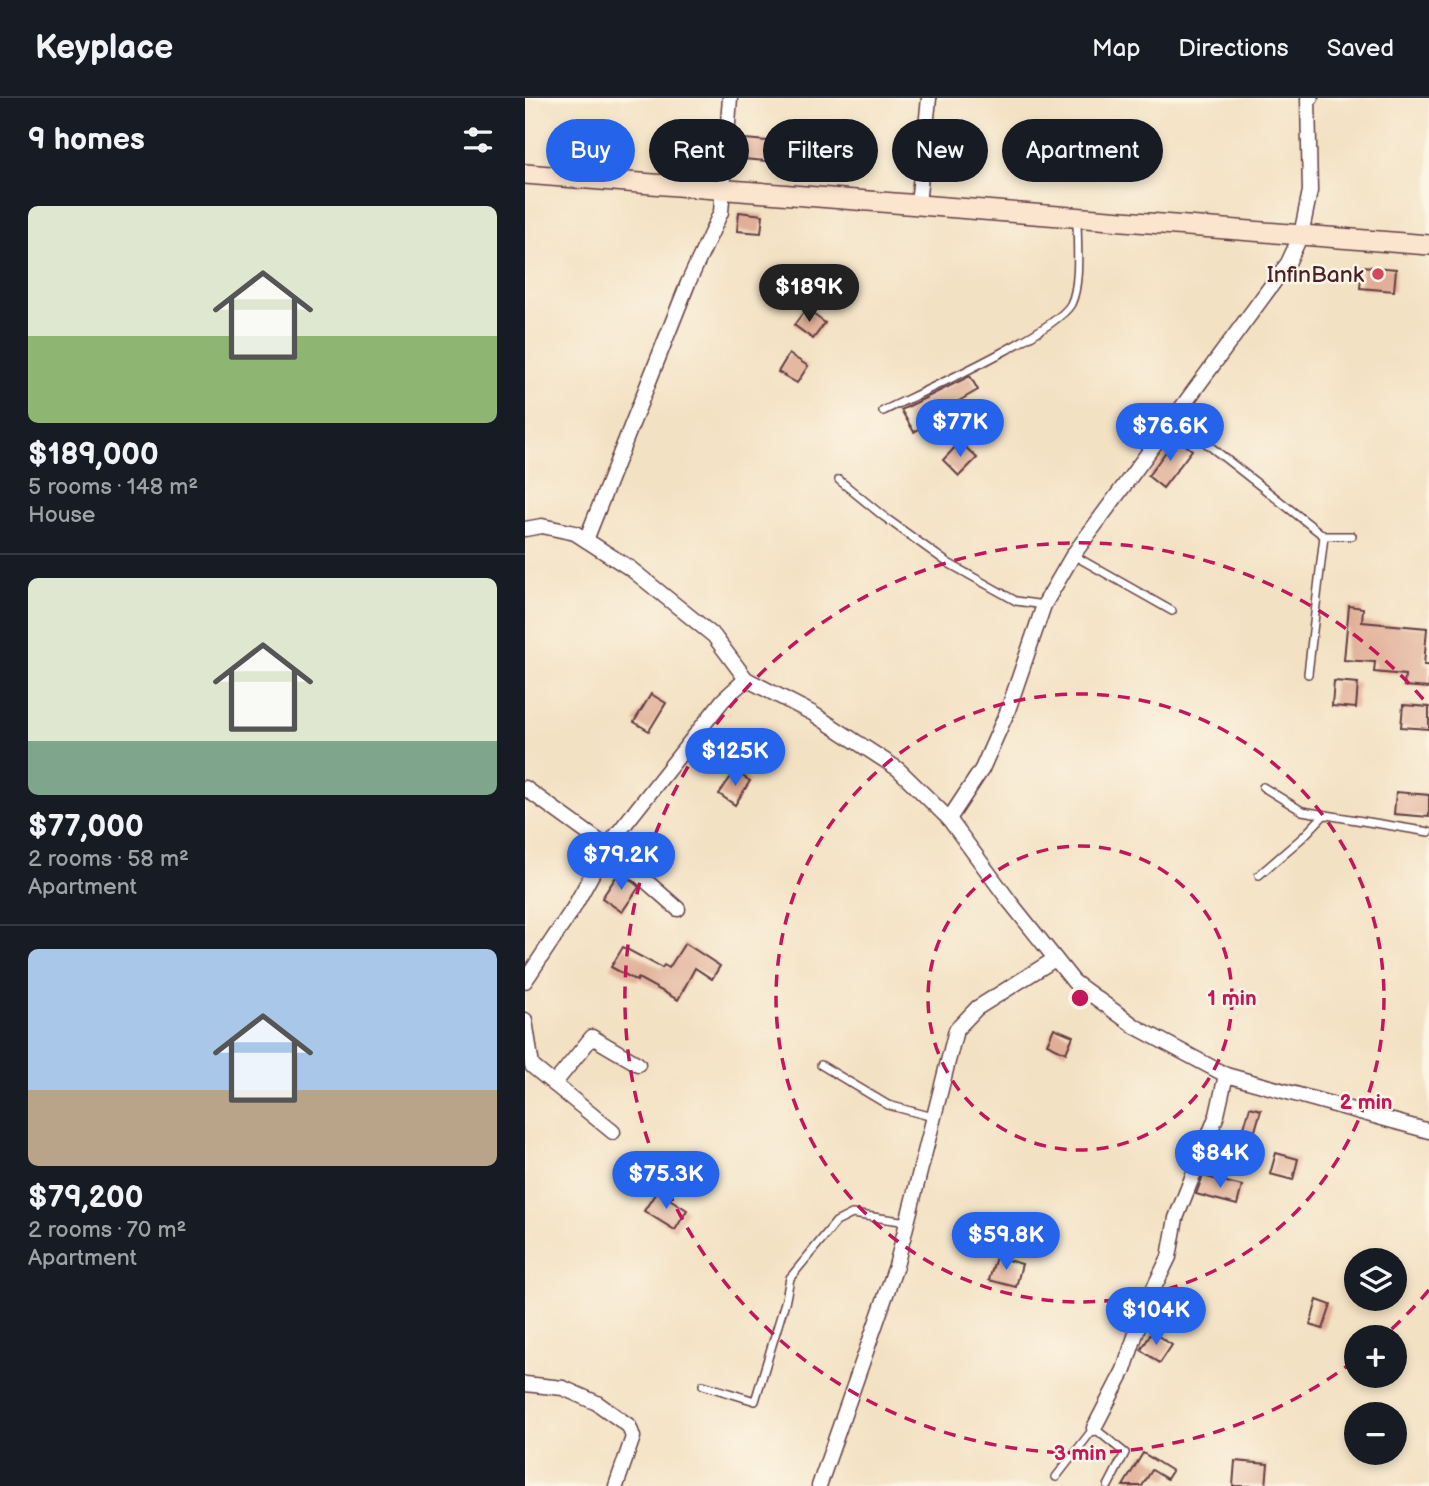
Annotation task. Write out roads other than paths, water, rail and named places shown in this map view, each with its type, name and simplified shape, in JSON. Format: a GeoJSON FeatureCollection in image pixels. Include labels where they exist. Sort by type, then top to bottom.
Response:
{"type":"FeatureCollection","features":[{"type":"Feature","properties":{"kind":"main road"},"geometry":{"type":"LineString","coordinates":[[525,174],[1429,245]]}},
{"type":"Feature","properties":{"kind":"street"},"geometry":{"type":"LineString","coordinates":[[586,540],[688,284],[721,212],[730,98]]}},
{"type":"Feature","properties":{"kind":"street"},"geometry":{"type":"LineString","coordinates":[[919,204],[929,98]]}},
{"type":"Feature","properties":{"kind":"street"},"geometry":{"type":"LineString","coordinates":[[949,819],[982,769],[1008,710],[1044,605],[1073,555],[1287,263],[1301,234],[1310,191],[1308,99],[1311,98]]}},
{"type":"Feature","properties":{"kind":"street"},"geometry":{"type":"LineString","coordinates":[[525,529],[542,526],[564,529],[586,540],[631,569],[713,636],[746,679],[813,713],[898,769],[949,819],[1074,982],[1136,1027],[1226,1075],[1429,1131]]}},
{"type":"Feature","properties":{"kind":"street"},"geometry":{"type":"LineString","coordinates":[[525,981],[573,909],[607,848],[723,699],[746,679]]}},
{"type":"Feature","properties":{"kind":"street"},"geometry":{"type":"LineString","coordinates":[[525,788],[607,848],[678,909]]}},
{"type":"Feature","properties":{"kind":"street"},"geometry":{"type":"LineString","coordinates":[[819,1486],[895,1272],[956,1030],[977,1007],[1055,959]]}},
{"type":"Feature","properties":{"kind":"street"},"geometry":{"type":"LineString","coordinates":[[525,1020],[532,1066],[613,1132]]}},
{"type":"Feature","properties":{"kind":"street"},"geometry":{"type":"LineString","coordinates":[[554,1084],[592,1037],[638,1064]]}},
{"type":"Feature","properties":{"kind":"street"},"geometry":{"type":"LineString","coordinates":[[1094,1428],[1124,1370],[1145,1306],[1168,1257],[1176,1218],[1217,1115],[1226,1075]]}},
{"type":"Feature","properties":{"kind":"street"},"geometry":{"type":"LineString","coordinates":[[525,1384],[563,1388],[597,1403],[629,1426],[633,1437],[616,1486]]}},
{"type":"Feature","properties":{"kind":"lane"},"geometry":{"type":"LineString","coordinates":[[883,411],[1002,352],[1055,321],[1071,305],[1076,282],[1077,217]]}},
{"type":"Feature","properties":{"kind":"lane"},"geometry":{"type":"LineString","coordinates":[[1173,418],[1324,536],[1352,536]]}},
{"type":"Feature","properties":{"kind":"lane"},"geometry":{"type":"LineString","coordinates":[[839,480],[948,563],[1016,601],[1044,605]]}},
{"type":"Feature","properties":{"kind":"lane"},"geometry":{"type":"LineString","coordinates":[[1308,674],[1324,536]]}},
{"type":"Feature","properties":{"kind":"lane"},"geometry":{"type":"LineString","coordinates":[[1073,555],[1172,611]]}},
{"type":"Feature","properties":{"kind":"lane"},"geometry":{"type":"LineString","coordinates":[[1263,787],[1302,811],[1429,832]]}},
{"type":"Feature","properties":{"kind":"lane"},"geometry":{"type":"LineString","coordinates":[[1259,875],[1324,815]]}},
{"type":"Feature","properties":{"kind":"lane"},"geometry":{"type":"LineString","coordinates":[[821,1065],[887,1105],[934,1118]]}},
{"type":"Feature","properties":{"kind":"lane"},"geometry":{"type":"LineString","coordinates":[[703,1385],[755,1401],[790,1278],[836,1222],[852,1214],[908,1222]]}},
{"type":"Feature","properties":{"kind":"lane"},"geometry":{"type":"LineString","coordinates":[[1056,1477],[1094,1428],[1125,1453],[1108,1486]]}},
{"type":"Feature","properties":{"kind":"place","name":"InfinBank"},"geometry":{"type":"Point","coordinates":[1378,274]}}]}
